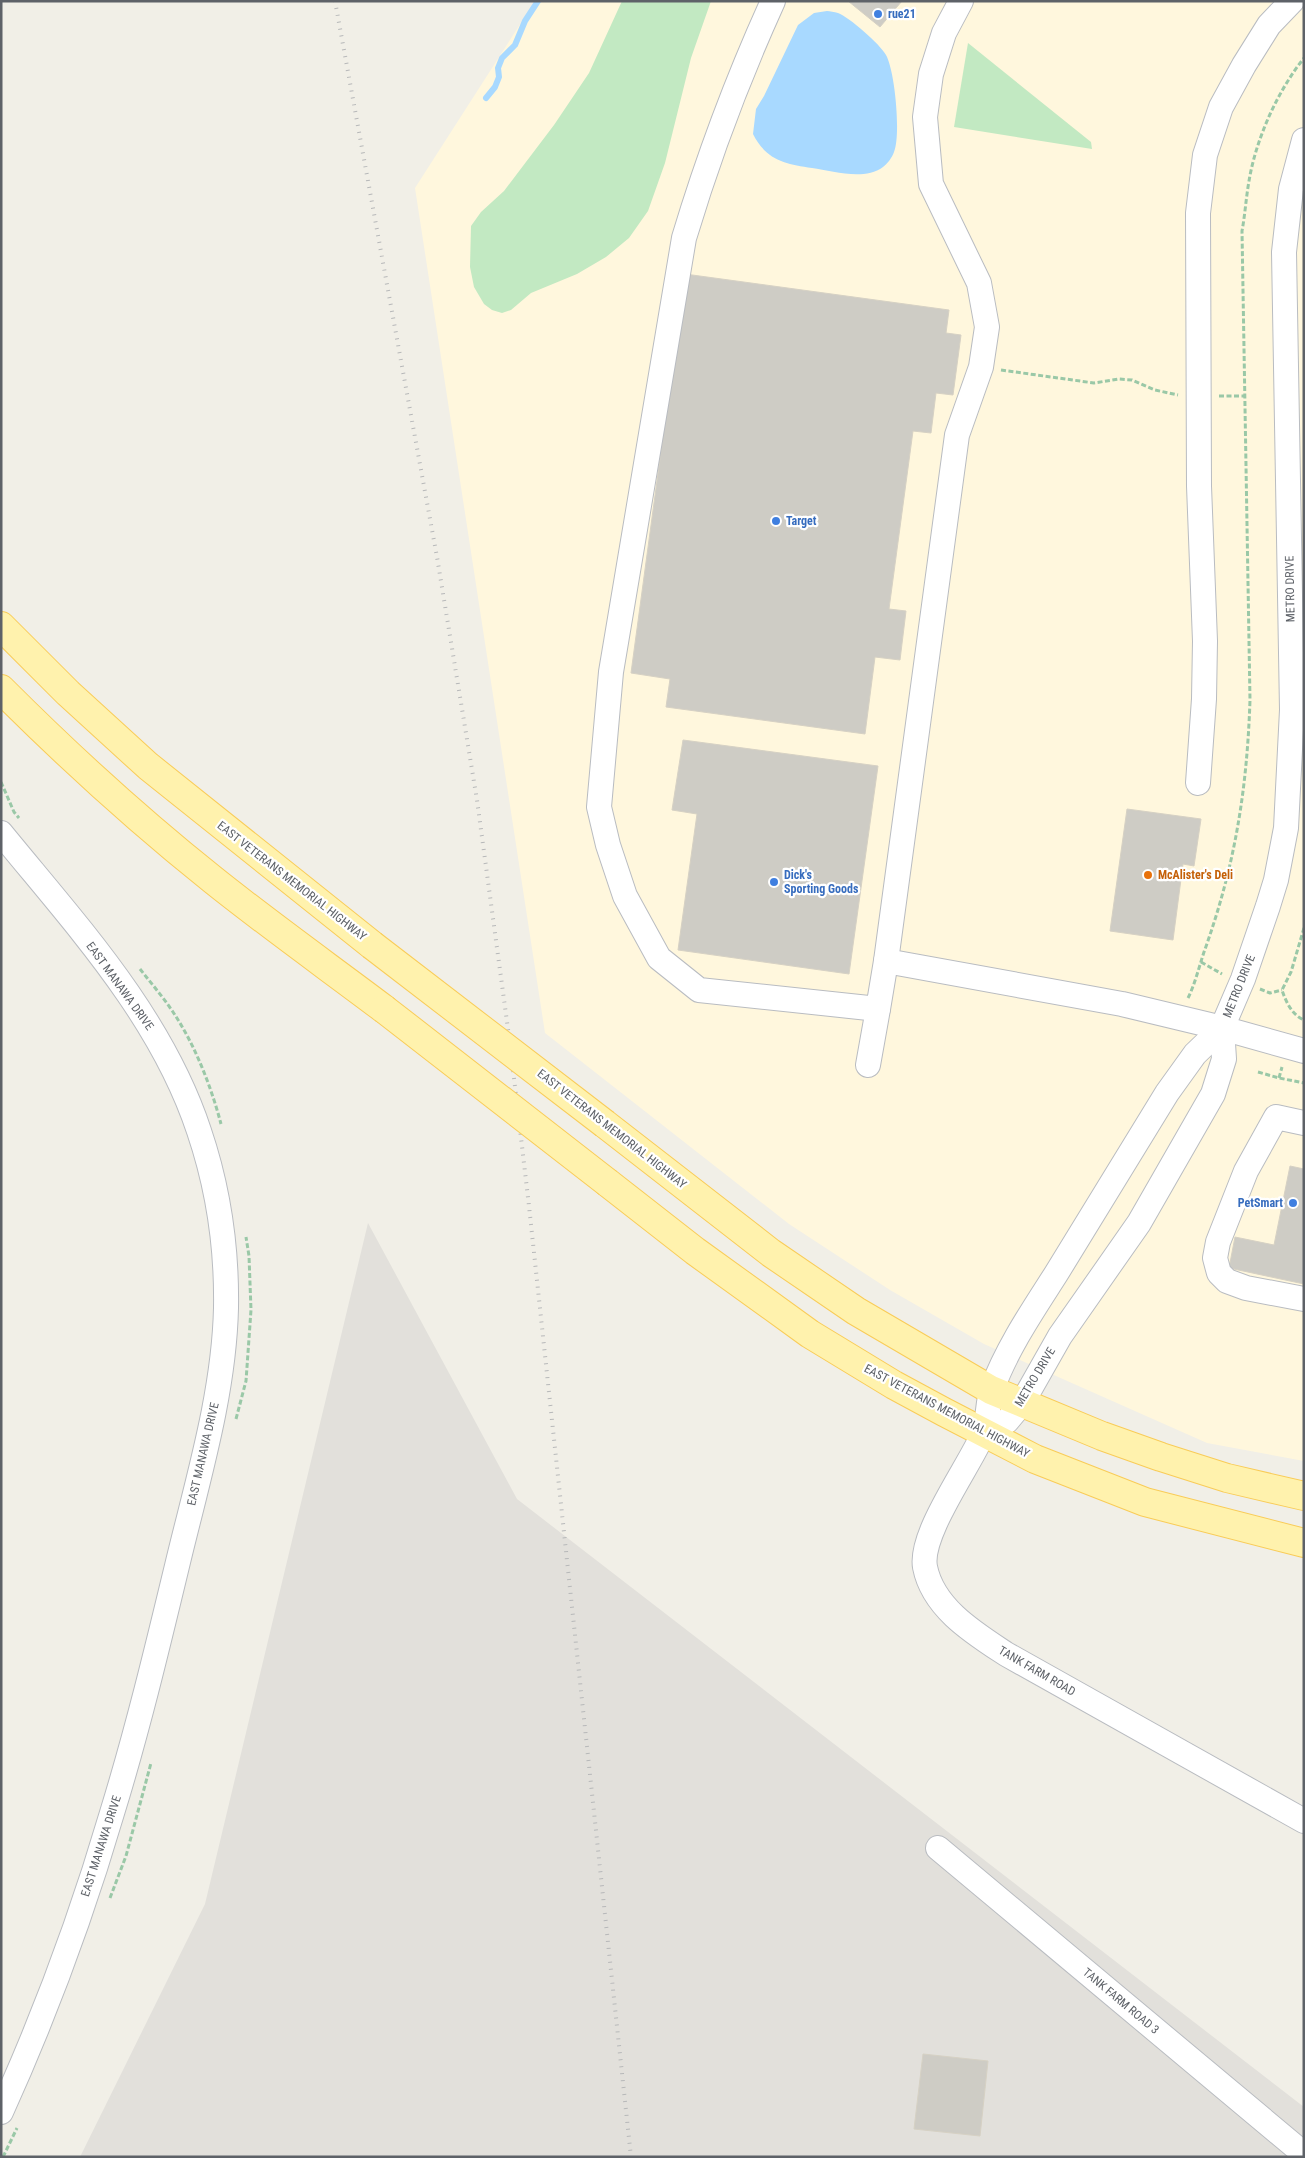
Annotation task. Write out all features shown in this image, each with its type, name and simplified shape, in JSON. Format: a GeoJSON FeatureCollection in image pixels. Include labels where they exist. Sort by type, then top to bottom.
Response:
{"type":"FeatureCollection","features":[{"type":"Feature","properties":{"kind":"main road","name":"EAST VETERANS MEMORIAL HIGHWAY"},"geometry":{"type":"LineString","coordinates":[[1,626],[68,694],[148,766],[372,945],[771,1253],[856,1311],[992,1390],[1022,1403],[1102,1436],[1162,1457],[1227,1478],[1304,1496]]}},
{"type":"Feature","properties":{"kind":"main road","name":"EAST VETERANS MEMORIAL HIGHWAY"},"geometry":{"type":"LineString","coordinates":[[1,689],[39,727],[131,811],[205,873],[384,1009],[695,1251],[810,1334],[894,1385],[1035,1459],[1145,1502],[1304,1543]]}},
{"type":"Feature","properties":{"kind":"street"},"geometry":{"type":"LineString","coordinates":[[772,1],[755,40],[703,176],[684,238],[611,672],[599,807],[608,845],[625,896],[658,958],[699,990],[878,1010]]}},
{"type":"Feature","properties":{"kind":"street"},"geometry":{"type":"LineString","coordinates":[[868,1065],[886,961],[957,435],[981,367],[987,327],[979,283],[931,184],[925,117],[934,66],[944,33],[961,1]]}},
{"type":"Feature","properties":{"kind":"street"},"geometry":{"type":"LineString","coordinates":[[1198,783],[1204,699],[1205,641],[1199,486],[1198,213],[1205,155],[1221,107],[1269,25],[1292,1]]}},
{"type":"Feature","properties":{"kind":"street","name":"METRO DRIVE"},"geometry":{"type":"LineString","coordinates":[[984,1433],[992,1390],[1016,1338],[1167,1093],[1195,1054],[1222,1028],[1243,980],[1276,880],[1286,828],[1292,710],[1284,252],[1290,189],[1304,140]]}},
{"type":"Feature","properties":{"kind":"street","name":"EAST MANAWA DRIVE"},"geometry":{"type":"LineString","coordinates":[[10,2118],[114,1807],[152,1669],[202,1461],[215,1398],[226,1310],[222,1229],[210,1167],[188,1100],[174,1069],[131,997],[11,826]]}},
{"type":"Feature","properties":{"kind":"street"},"geometry":{"type":"LineString","coordinates":[[886,961],[1122,1004],[1222,1028],[1304,1052]]}},
{"type":"Feature","properties":{"kind":"street","name":"METRO DRIVE"},"geometry":{"type":"LineString","coordinates":[[984,1433],[1007,1421],[1022,1403],[1060,1336],[1139,1223],[1213,1094],[1224,1059],[1222,1028]]}},
{"type":"Feature","properties":{"kind":"street"},"geometry":{"type":"LineString","coordinates":[[1304,1123],[1276,1117],[1246,1171],[1218,1242],[1215,1258],[1219,1273],[1227,1281],[1246,1288],[1304,1299]]}},
{"type":"Feature","properties":{"kind":"street","name":"TANK FARM ROAD"},"geometry":{"type":"LineString","coordinates":[[984,1433],[944,1507],[929,1541],[925,1566],[933,1588],[946,1607],[973,1633],[1006,1654],[1304,1821]]}},
{"type":"Feature","properties":{"kind":"street","name":"TANK FARM ROAD 3"},"geometry":{"type":"LineString","coordinates":[[938,1848],[1304,2154]]}},
{"type":"Feature","properties":{"kind":"path"},"geometry":{"type":"LineString","coordinates":[[1178,1018],[1192,990],[1194,979],[1224,893],[1233,856],[1246,774],[1250,700],[1242,231],[1249,180],[1255,157],[1273,110],[1304,58]]}},
{"type":"Feature","properties":{"kind":"path"},"geometry":{"type":"LineString","coordinates":[[981,367],[1094,383],[1119,379],[1132,380],[1163,392],[1184,396],[1244,396]]}},
{"type":"Feature","properties":{"kind":"path"},"geometry":{"type":"LineString","coordinates":[[1,782],[14,812],[11,826]]}},
{"type":"Feature","properties":{"kind":"path"},"geometry":{"type":"LineString","coordinates":[[1304,928],[1290,972],[1282,990],[1293,1012],[1304,1020]]}},
{"type":"Feature","properties":{"kind":"path"},"geometry":{"type":"LineString","coordinates":[[138,967],[173,1011],[191,1044],[216,1104],[224,1132]]}},
{"type":"Feature","properties":{"kind":"path"},"geometry":{"type":"LineString","coordinates":[[1258,1072],[1304,1082]]}},
{"type":"Feature","properties":{"kind":"path"},"geometry":{"type":"LineString","coordinates":[[234,1428],[246,1381],[251,1310],[250,1256],[245,1227]]}},
{"type":"Feature","properties":{"kind":"path"},"geometry":{"type":"LineString","coordinates":[[109,1902],[126,1856],[152,1758]]}},
{"type":"Feature","properties":{"kind":"path"},"geometry":{"type":"LineString","coordinates":[[3,2157],[10,2118]]}},
{"type":"Feature","properties":{"kind":"shaded area"},"geometry":{"type":"Polygon","coordinates":[[[535,1],[1304,1],[1304,1461],[1207,1443],[984,1344],[890,1290],[789,1224],[545,1033],[415,188],[535,1]]]}},
{"type":"Feature","properties":{"kind":"shaded area"},"geometry":{"type":"Polygon","coordinates":[[[368,1223],[517,1499],[1304,2107],[1304,2157],[80,2157],[205,1904],[368,1223]]]}},
{"type":"Feature","properties":{"kind":"green space"},"geometry":{"type":"Polygon","coordinates":[[[622,1],[711,1],[691,58],[665,163],[648,211],[629,238],[606,257],[577,274],[531,293],[511,310],[502,313],[492,310],[484,304],[474,287],[470,267],[471,226],[481,212],[504,191],[554,125],[589,73],[622,1]]]}},
{"type":"Feature","properties":{"kind":"green space"},"geometry":{"type":"Polygon","coordinates":[[[968,43],[1091,142],[1092,149],[954,127],[968,43]]]}},
{"type":"Feature","properties":{"kind":"water"},"geometry":{"type":"Polygon","coordinates":[[[827,11],[838,13],[856,25],[883,50],[889,63],[896,103],[896,144],[889,161],[875,171],[848,174],[785,162],[764,150],[753,134],[756,109],[798,25],[814,13],[827,11]]]}},
{"type":"Feature","properties":{"kind":"building","name":"rue21"},"geometry":{"type":"Polygon","coordinates":[[[848,1],[902,1],[880,27],[848,1]]]}},
{"type":"Feature","properties":{"kind":"building","name":"Target"},"geometry":{"type":"Polygon","coordinates":[[[685,274],[949,310],[946,333],[961,335],[953,395],[936,393],[931,433],[913,431],[889,609],[906,611],[900,660],[875,657],[865,734],[666,707],[670,679],[631,673],[685,274]]]}},
{"type":"Feature","properties":{"kind":"building","name":"Dick's Sporting Goods"},"geometry":{"type":"Polygon","coordinates":[[[683,740],[878,766],[849,974],[678,950],[697,814],[672,810],[683,740]]]}},
{"type":"Feature","properties":{"kind":"building"},"geometry":{"type":"Polygon","coordinates":[[[1127,809],[1201,819],[1194,866],[1183,864],[1173,940],[1110,931],[1127,809]]]}},
{"type":"Feature","properties":{"kind":"building","name":"PetSmart"},"geometry":{"type":"Polygon","coordinates":[[[1290,1166],[1304,1169],[1304,1284],[1229,1268],[1235,1237],[1274,1245],[1290,1166]]]}},
{"type":"Feature","properties":{"kind":"building"},"geometry":{"type":"Polygon","coordinates":[[[923,2054],[988,2061],[980,2136],[914,2129],[923,2054]]]}},
{"type":"Feature","properties":{"kind":"waterway"},"geometry":{"type":"LineString","coordinates":[[486,98],[495,87],[499,77],[498,68],[502,58],[515,45],[525,21],[538,1]]}},
{"type":"Feature","properties":{"kind":"railway"},"geometry":{"type":"LineString","coordinates":[[335,1],[437,557],[477,800],[510,1044],[529,1206],[631,2157]]}},
{"type":"Feature","properties":{"kind":"place","name":"rue21"},"geometry":{"type":"Point","coordinates":[878,14]}},
{"type":"Feature","properties":{"kind":"place","name":"Target"},"geometry":{"type":"Point","coordinates":[776,521]}},
{"type":"Feature","properties":{"kind":"place","name":"McAlister's Deli"},"geometry":{"type":"Point","coordinates":[1148,875]}},
{"type":"Feature","properties":{"kind":"place","name":"Dick's Sporting Goods"},"geometry":{"type":"Point","coordinates":[774,882]}},
{"type":"Feature","properties":{"kind":"place","name":"PetSmart"},"geometry":{"type":"Point","coordinates":[1293,1203]}}]}
